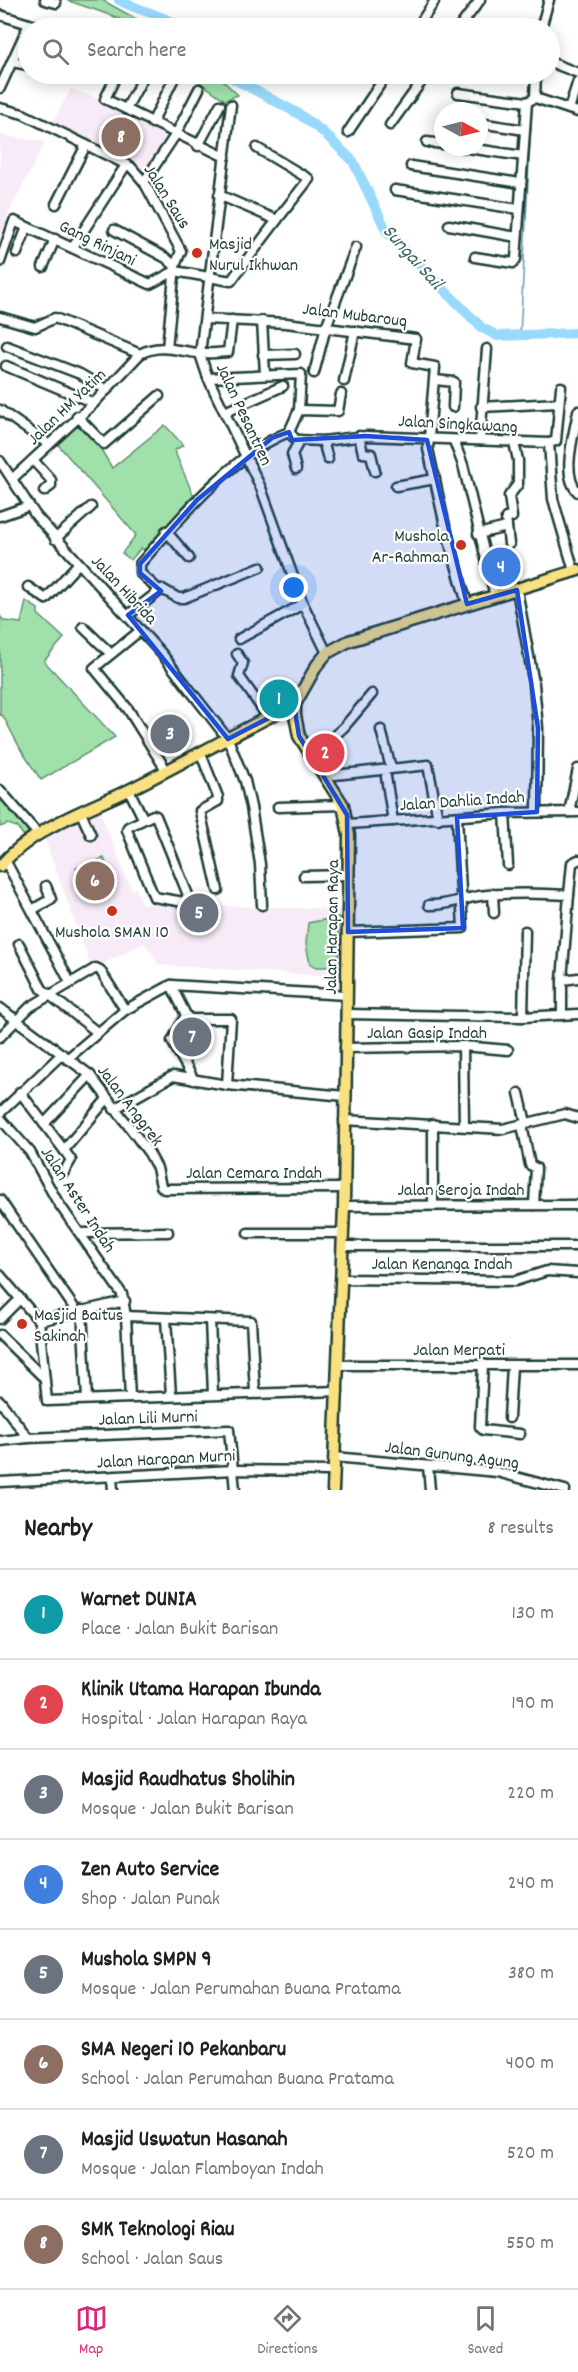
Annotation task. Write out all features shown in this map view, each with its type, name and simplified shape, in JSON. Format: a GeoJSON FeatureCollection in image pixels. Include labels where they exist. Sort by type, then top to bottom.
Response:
{"type":"FeatureCollection","features":[{"type":"Feature","properties":{"kind":"main road"},"geometry":{"type":"LineString","coordinates":[[2,863],[37,833],[129,790],[296,704],[327,653],[353,639],[576,571]]}},
{"type":"Feature","properties":{"kind":"main road","name":"Jalan Harapan Raya"},"geometry":{"type":"LineString","coordinates":[[296,704],[299,736],[343,805],[349,824],[344,1206],[333,1490]]}},
{"type":"Feature","properties":{"kind":"street"},"geometry":{"type":"LineString","coordinates":[[45,0],[57,3]]}},
{"type":"Feature","properties":{"kind":"street"},"geometry":{"type":"LineString","coordinates":[[466,18],[480,0]]}},
{"type":"Feature","properties":{"kind":"street"},"geometry":{"type":"LineString","coordinates":[[544,18],[549,0]]}},
{"type":"Feature","properties":{"kind":"street"},"geometry":{"type":"LineString","coordinates":[[423,18],[433,1]]}},
{"type":"Feature","properties":{"kind":"street"},"geometry":{"type":"LineString","coordinates":[[0,15],[18,21]]}},
{"type":"Feature","properties":{"kind":"street"},"geometry":{"type":"LineString","coordinates":[[0,88],[18,49]]}},
{"type":"Feature","properties":{"kind":"street"},"geometry":{"type":"LineString","coordinates":[[12,62],[18,63]]}},
{"type":"Feature","properties":{"kind":"street"},"geometry":{"type":"LineString","coordinates":[[560,66],[578,73]]}},
{"type":"Feature","properties":{"kind":"street"},"geometry":{"type":"LineString","coordinates":[[458,93],[531,100],[574,110],[578,81]]}},
{"type":"Feature","properties":{"kind":"street"},"geometry":{"type":"LineString","coordinates":[[112,84],[105,97],[198,147],[225,157]]}},
{"type":"Feature","properties":{"kind":"street"},"geometry":{"type":"LineString","coordinates":[[126,110],[140,84]]}},
{"type":"Feature","properties":{"kind":"street"},"geometry":{"type":"LineString","coordinates":[[152,123],[171,84]]}},
{"type":"Feature","properties":{"kind":"street"},"geometry":{"type":"LineString","coordinates":[[348,132],[380,84]]}},
{"type":"Feature","properties":{"kind":"street"},"geometry":{"type":"LineString","coordinates":[[390,125],[420,84]]}},
{"type":"Feature","properties":{"kind":"street"},"geometry":{"type":"LineString","coordinates":[[475,257],[513,263],[516,259],[525,130],[534,84]]}},
{"type":"Feature","properties":{"kind":"street"},"geometry":{"type":"LineString","coordinates":[[144,182],[176,134],[199,89]]}},
{"type":"Feature","properties":{"kind":"street"},"geometry":{"type":"LineString","coordinates":[[198,147],[220,105]]}},
{"type":"Feature","properties":{"kind":"street"},"geometry":{"type":"LineString","coordinates":[[231,105],[200,354],[228,351],[232,320]]}},
{"type":"Feature","properties":{"kind":"street","name":"Jalan Saus"},"geometry":{"type":"LineString","coordinates":[[0,108],[22,114],[126,165],[144,182],[180,248],[181,257],[175,268],[167,348]]}},
{"type":"Feature","properties":{"kind":"street"},"geometry":{"type":"LineString","coordinates":[[488,124],[525,130]]}},
{"type":"Feature","properties":{"kind":"street"},"geometry":{"type":"LineString","coordinates":[[426,142],[434,143]]}},
{"type":"Feature","properties":{"kind":"street"},"geometry":{"type":"LineString","coordinates":[[56,204],[86,145]]}},
{"type":"Feature","properties":{"kind":"street"},"geometry":{"type":"LineString","coordinates":[[114,230],[175,268],[208,279],[233,280],[309,178],[257,148]]}},
{"type":"Feature","properties":{"kind":"street"},"geometry":{"type":"LineString","coordinates":[[488,151],[523,156]]}},
{"type":"Feature","properties":{"kind":"street"},"geometry":{"type":"LineString","coordinates":[[73,247],[126,165]]}},
{"type":"Feature","properties":{"kind":"street"},"geometry":{"type":"LineString","coordinates":[[411,166],[520,183]]}},
{"type":"Feature","properties":{"kind":"street"},"geometry":{"type":"LineString","coordinates":[[395,190],[518,209]]}},
{"type":"Feature","properties":{"kind":"street"},"geometry":{"type":"LineString","coordinates":[[219,195],[277,220]]}},
{"type":"Feature","properties":{"kind":"street"},"geometry":{"type":"LineString","coordinates":[[0,262],[14,221],[27,226],[17,253]]}},
{"type":"Feature","properties":{"kind":"street"},"geometry":{"type":"LineString","coordinates":[[449,225],[517,237]]}},
{"type":"Feature","properties":{"kind":"street","name":"Gang Rinjani"},"geometry":{"type":"LineString","coordinates":[[27,226],[150,284],[175,268]]}},
{"type":"Feature","properties":{"kind":"street"},"geometry":{"type":"LineString","coordinates":[[43,267],[55,238]]}},
{"type":"Feature","properties":{"kind":"street"},"geometry":{"type":"LineString","coordinates":[[314,373],[326,327],[356,247]]}},
{"type":"Feature","properties":{"kind":"street"},"geometry":{"type":"LineString","coordinates":[[0,317],[35,327],[55,318],[140,354]]}},
{"type":"Feature","properties":{"kind":"street","name":"Jalan Mubarouq"},"geometry":{"type":"LineString","coordinates":[[205,319],[326,327],[416,339],[412,363],[435,367],[435,380]]}},
{"type":"Feature","properties":{"kind":"street"},"geometry":{"type":"LineString","coordinates":[[262,321],[265,374]]}},
{"type":"Feature","properties":{"kind":"street"},"geometry":{"type":"LineString","coordinates":[[344,381],[356,331]]}},
{"type":"Feature","properties":{"kind":"street"},"geometry":{"type":"LineString","coordinates":[[7,346],[80,374],[107,390]]}},
{"type":"Feature","properties":{"kind":"street","name":"Jalan Pesantren"},"geometry":{"type":"LineString","coordinates":[[140,354],[151,349],[167,348],[200,354],[208,378],[247,457],[279,533],[303,604],[327,653]]}},
{"type":"Feature","properties":{"kind":"street"},"geometry":{"type":"LineString","coordinates":[[480,440],[487,349]]}},
{"type":"Feature","properties":{"kind":"street","name":"Jalan HM Yatim"},"geometry":{"type":"LineString","coordinates":[[12,479],[77,416],[94,403],[140,354]]}},
{"type":"Feature","properties":{"kind":"street"},"geometry":{"type":"LineString","coordinates":[[263,355],[295,354]]}},
{"type":"Feature","properties":{"kind":"street"},"geometry":{"type":"LineString","coordinates":[[6,366],[94,403]]}},
{"type":"Feature","properties":{"kind":"street"},"geometry":{"type":"LineString","coordinates":[[160,591],[138,568],[166,531],[257,447],[289,432],[299,410],[302,374],[208,378]]}},
{"type":"Feature","properties":{"kind":"street"},"geometry":{"type":"LineString","coordinates":[[453,407],[454,382],[435,380],[427,440],[445,526],[467,604]]}},
{"type":"Feature","properties":{"kind":"street"},"geometry":{"type":"LineString","coordinates":[[225,412],[283,386]]}},
{"type":"Feature","properties":{"kind":"street"},"geometry":{"type":"LineString","coordinates":[[561,387],[556,441],[549,443],[553,499],[576,571]]}},
{"type":"Feature","properties":{"kind":"street"},"geometry":{"type":"LineString","coordinates":[[299,410],[338,411],[341,394]]}},
{"type":"Feature","properties":{"kind":"street"},"geometry":{"type":"LineString","coordinates":[[77,416],[104,444],[159,396]]}},
{"type":"Feature","properties":{"kind":"street"},"geometry":{"type":"LineString","coordinates":[[481,407],[558,403]]}},
{"type":"Feature","properties":{"kind":"street"},"geometry":{"type":"LineString","coordinates":[[0,410],[48,444]]}},
{"type":"Feature","properties":{"kind":"street"},"geometry":{"type":"LineString","coordinates":[[578,411],[570,467],[574,487],[578,492]]}},
{"type":"Feature","properties":{"kind":"street"},"geometry":{"type":"LineString","coordinates":[[289,432],[293,439],[300,440],[292,454],[296,469]]}},
{"type":"Feature","properties":{"kind":"street"},"geometry":{"type":"LineString","coordinates":[[359,436],[363,453],[371,454],[375,471]]}},
{"type":"Feature","properties":{"kind":"street","name":"Jalan Singkawang"},"geometry":{"type":"LineString","coordinates":[[300,440],[323,441],[359,436],[549,443]]}},
{"type":"Feature","properties":{"kind":"street"},"geometry":{"type":"LineString","coordinates":[[323,441],[328,459]]}},
{"type":"Feature","properties":{"kind":"street"},"geometry":{"type":"LineString","coordinates":[[454,441],[463,465],[478,534],[495,596]]}},
{"type":"Feature","properties":{"kind":"street"},"geometry":{"type":"LineString","coordinates":[[509,544],[506,518],[512,516],[509,496],[518,484],[518,460],[514,443]]}},
{"type":"Feature","properties":{"kind":"street"},"geometry":{"type":"LineString","coordinates":[[33,460],[51,480],[51,486],[44,491]]}},
{"type":"Feature","properties":{"kind":"street","name":"Jalan Hibrida"},"geometry":{"type":"LineString","coordinates":[[0,461],[29,506],[55,539],[141,630],[228,739],[245,781],[251,807],[260,864],[262,905]]}},
{"type":"Feature","properties":{"kind":"street"},"geometry":{"type":"LineString","coordinates":[[396,486],[435,479]]}},
{"type":"Feature","properties":{"kind":"street"},"geometry":{"type":"LineString","coordinates":[[0,516],[29,506]]}},
{"type":"Feature","properties":{"kind":"street"},"geometry":{"type":"LineString","coordinates":[[55,539],[91,507]]}},
{"type":"Feature","properties":{"kind":"street"},"geometry":{"type":"LineString","coordinates":[[478,534],[507,527]]}},
{"type":"Feature","properties":{"kind":"street"},"geometry":{"type":"LineString","coordinates":[[166,531],[189,558]]}},
{"type":"Feature","properties":{"kind":"street"},"geometry":{"type":"LineString","coordinates":[[28,587],[46,599],[78,564]]}},
{"type":"Feature","properties":{"kind":"street"},"geometry":{"type":"LineString","coordinates":[[128,615],[160,591],[166,589],[178,598],[184,598],[260,567]]}},
{"type":"Feature","properties":{"kind":"street"},"geometry":{"type":"LineString","coordinates":[[517,590],[534,684],[538,728],[537,812]]}},
{"type":"Feature","properties":{"kind":"street"},"geometry":{"type":"LineString","coordinates":[[239,639],[303,604]]}},
{"type":"Feature","properties":{"kind":"street"},"geometry":{"type":"LineString","coordinates":[[83,627],[110,653]]}},
{"type":"Feature","properties":{"kind":"street"},"geometry":{"type":"LineString","coordinates":[[141,630],[94,668],[125,704],[166,770]]}},
{"type":"Feature","properties":{"kind":"street"},"geometry":{"type":"LineString","coordinates":[[237,654],[243,663],[240,676],[268,717]]}},
{"type":"Feature","properties":{"kind":"street"},"geometry":{"type":"LineString","coordinates":[[311,757],[344,727],[372,694]]}},
{"type":"Feature","properties":{"kind":"street"},"geometry":{"type":"LineString","coordinates":[[381,730],[391,768]]}},
{"type":"Feature","properties":{"kind":"street"},"geometry":{"type":"LineString","coordinates":[[201,754],[218,799],[200,811],[218,890]]}},
{"type":"Feature","properties":{"kind":"street"},"geometry":{"type":"LineString","coordinates":[[325,776],[429,766],[438,819]]}},
{"type":"Feature","properties":{"kind":"street"},"geometry":{"type":"LineString","coordinates":[[573,812],[578,769]]}},
{"type":"Feature","properties":{"kind":"street"},"geometry":{"type":"LineString","coordinates":[[386,777],[393,821]]}},
{"type":"Feature","properties":{"kind":"street"},"geometry":{"type":"LineString","coordinates":[[0,790],[37,833]]}},
{"type":"Feature","properties":{"kind":"street"},"geometry":{"type":"LineString","coordinates":[[129,790],[142,818]]}},
{"type":"Feature","properties":{"kind":"street"},"geometry":{"type":"LineString","coordinates":[[278,807],[343,805]]}},
{"type":"Feature","properties":{"kind":"street","name":"Jalan Dahlia Indah"},"geometry":{"type":"LineString","coordinates":[[349,824],[505,813],[573,812]]}},
{"type":"Feature","properties":{"kind":"street"},"geometry":{"type":"LineString","coordinates":[[81,813],[91,835]]}},
{"type":"Feature","properties":{"kind":"street"},"geometry":{"type":"LineString","coordinates":[[505,813],[508,865]]}},
{"type":"Feature","properties":{"kind":"street"},"geometry":{"type":"LineString","coordinates":[[156,816],[188,895],[184,902],[154,897],[127,829],[142,818],[156,816]]}},
{"type":"Feature","properties":{"kind":"street"},"geometry":{"type":"LineString","coordinates":[[348,932],[462,929],[457,817]]}},
{"type":"Feature","properties":{"kind":"street"},"geometry":{"type":"LineString","coordinates":[[562,1015],[562,980],[572,863],[578,860]]}},
{"type":"Feature","properties":{"kind":"street"},"geometry":{"type":"LineString","coordinates":[[2,863],[32,910],[70,982]]}},
{"type":"Feature","properties":{"kind":"street"},"geometry":{"type":"LineString","coordinates":[[304,876],[349,875]]}},
{"type":"Feature","properties":{"kind":"street"},"geometry":{"type":"LineString","coordinates":[[32,910],[51,899],[46,886]]}},
{"type":"Feature","properties":{"kind":"street"},"geometry":{"type":"LineString","coordinates":[[429,906],[443,906],[462,899],[493,894],[527,892],[569,895]]}},
{"type":"Feature","properties":{"kind":"street"},"geometry":{"type":"LineString","coordinates":[[493,894],[494,913]]}},
{"type":"Feature","properties":{"kind":"street"},"geometry":{"type":"LineString","coordinates":[[523,1017],[525,931]]}},
{"type":"Feature","properties":{"kind":"street"},"geometry":{"type":"LineString","coordinates":[[19,944],[42,990],[50,993],[97,1032]]}},
{"type":"Feature","properties":{"kind":"street"},"geometry":{"type":"LineString","coordinates":[[0,1037],[16,1018],[50,993],[99,969],[125,1010]]}},
{"type":"Feature","properties":{"kind":"street"},"geometry":{"type":"LineString","coordinates":[[562,980],[578,978]]}},
{"type":"Feature","properties":{"kind":"street"},"geometry":{"type":"LineString","coordinates":[[0,1113],[20,1092],[125,1010],[171,985],[346,995]]}},
{"type":"Feature","properties":{"kind":"street"},"geometry":{"type":"LineString","coordinates":[[171,985],[189,1019],[208,1017],[231,1019],[227,1085]]}},
{"type":"Feature","properties":{"kind":"street","name":"Jalan Anggrek"},"geometry":{"type":"LineString","coordinates":[[0,1008],[90,1075],[148,1153],[159,1171],[161,1186],[164,1189]]}},
{"type":"Feature","properties":{"kind":"street"},"geometry":{"type":"LineString","coordinates":[[346,1014],[523,1017],[578,1014]]}},
{"type":"Feature","properties":{"kind":"street"},"geometry":{"type":"LineString","coordinates":[[186,1015],[171,1041],[194,1080]]}},
{"type":"Feature","properties":{"kind":"street"},"geometry":{"type":"LineString","coordinates":[[463,1046],[464,1126]]}},
{"type":"Feature","properties":{"kind":"street","name":"Jalan Gasip Indah"},"geometry":{"type":"LineString","coordinates":[[345,1048],[463,1046],[508,1050]]}},
{"type":"Feature","properties":{"kind":"street"},"geometry":{"type":"LineString","coordinates":[[44,1124],[90,1075]]}},
{"type":"Feature","properties":{"kind":"street"},"geometry":{"type":"LineString","coordinates":[[114,1109],[173,1076],[227,1085],[345,1096]]}},
{"type":"Feature","properties":{"kind":"street"},"geometry":{"type":"LineString","coordinates":[[20,1092],[71,1160],[64,1172]]}},
{"type":"Feature","properties":{"kind":"street"},"geometry":{"type":"LineString","coordinates":[[519,1093],[530,1165],[536,1168],[534,1205]]}},
{"type":"Feature","properties":{"kind":"street"},"geometry":{"type":"LineString","coordinates":[[64,1150],[107,1100]]}},
{"type":"Feature","properties":{"kind":"street"},"geometry":{"type":"LineString","coordinates":[[344,1119],[503,1129],[568,1114],[578,1118]]}},
{"type":"Feature","properties":{"kind":"street","name":"Jalan Aster Indah"},"geometry":{"type":"LineString","coordinates":[[0,1118],[30,1152],[80,1233],[118,1286],[125,1301]]}},
{"type":"Feature","properties":{"kind":"street"},"geometry":{"type":"LineString","coordinates":[[433,1124],[433,1205]]}},
{"type":"Feature","properties":{"kind":"street","name":"Jalan Cemara Indah"},"geometry":{"type":"LineString","coordinates":[[164,1189],[344,1188]]}},
{"type":"Feature","properties":{"kind":"street"},"geometry":{"type":"LineString","coordinates":[[0,1200],[80,1311],[87,1399]]}},
{"type":"Feature","properties":{"kind":"street","name":"Jalan Seroja Indah"},"geometry":{"type":"LineString","coordinates":[[344,1206],[578,1205]]}},
{"type":"Feature","properties":{"kind":"street"},"geometry":{"type":"LineString","coordinates":[[80,1233],[168,1232]]}},
{"type":"Feature","properties":{"kind":"street"},"geometry":{"type":"LineString","coordinates":[[248,1233],[342,1233]]}},
{"type":"Feature","properties":{"kind":"street"},"geometry":{"type":"LineString","coordinates":[[342,1246],[578,1246]]}},
{"type":"Feature","properties":{"kind":"street","name":"Jalan Kenanga Indah"},"geometry":{"type":"LineString","coordinates":[[341,1279],[511,1281],[547,1271],[578,1273]]}},
{"type":"Feature","properties":{"kind":"street"},"geometry":{"type":"LineString","coordinates":[[0,1275],[39,1321],[42,1376],[47,1401],[255,1392],[338,1391]]}},
{"type":"Feature","properties":{"kind":"street"},"geometry":{"type":"LineString","coordinates":[[0,1319],[20,1299]]}},
{"type":"Feature","properties":{"kind":"street"},"geometry":{"type":"LineString","coordinates":[[39,1321],[125,1301],[130,1398]]}},
{"type":"Feature","properties":{"kind":"street"},"geometry":{"type":"LineString","coordinates":[[126,1316],[251,1321],[255,1392]]}},
{"type":"Feature","properties":{"kind":"street"},"geometry":{"type":"LineString","coordinates":[[166,1319],[171,1395]]}},
{"type":"Feature","properties":{"kind":"street"},"geometry":{"type":"LineString","coordinates":[[210,1320],[213,1394]]}},
{"type":"Feature","properties":{"kind":"street"},"geometry":{"type":"LineString","coordinates":[[0,1335],[42,1376]]}},
{"type":"Feature","properties":{"kind":"street"},"geometry":{"type":"LineString","coordinates":[[483,1364],[480,1427],[483,1430],[520,1434]]}},
{"type":"Feature","properties":{"kind":"street","name":"Jalan Merpati"},"geometry":{"type":"LineString","coordinates":[[339,1365],[578,1365]]}},
{"type":"Feature","properties":{"kind":"street"},"geometry":{"type":"LineString","coordinates":[[509,1418],[512,1366]]}},
{"type":"Feature","properties":{"kind":"street"},"geometry":{"type":"LineString","coordinates":[[0,1401],[28,1438]]}},
{"type":"Feature","properties":{"kind":"street","name":"Jalan Lili Murni"},"geometry":{"type":"LineString","coordinates":[[0,1441],[229,1430],[234,1470]]}},
{"type":"Feature","properties":{"kind":"street","name":"Jalan Gunung Agung"},"geometry":{"type":"LineString","coordinates":[[334,1457],[497,1472],[565,1490]]}},
{"type":"Feature","properties":{"kind":"street"},"geometry":{"type":"LineString","coordinates":[[428,1466],[430,1490]]}},
{"type":"Feature","properties":{"kind":"street"},"geometry":{"type":"LineString","coordinates":[[234,1470],[235,1490]]}},
{"type":"Feature","properties":{"kind":"street","name":"Jalan Harapan Murni"},"geometry":{"type":"LineString","coordinates":[[0,1482],[234,1470],[333,1471]]}},
{"type":"Feature","properties":{"kind":"street"},"geometry":{"type":"LineString","coordinates":[[112,1478],[113,1490]]}},
{"type":"Feature","properties":{"kind":"highlighted area"},"geometry":{"type":"Polygon","coordinates":[[[289,432],[292,440],[366,436],[427,440],[467,604],[517,590],[538,728],[537,812],[457,817],[463,928],[348,932],[347,815],[299,736],[294,705],[228,739],[128,615],[161,591],[140,573],[140,564],[197,500],[272,438],[289,432]]]}},
{"type":"Feature","properties":{"kind":"shaded area"},"geometry":{"type":"Polygon","coordinates":[[[71,89],[94,97],[169,133],[145,178],[51,126],[71,89]]]}},
{"type":"Feature","properties":{"kind":"shaded area"},"geometry":{"type":"Polygon","coordinates":[[[0,135],[45,142],[5,220],[12,224],[3,250],[0,249],[0,135]]]}},
{"type":"Feature","properties":{"kind":"shaded area"},"geometry":{"type":"Polygon","coordinates":[[[102,809],[101,814],[131,889],[136,888],[142,904],[345,909],[344,977],[159,965],[145,943],[92,969],[44,837],[102,809]]]}},
{"type":"Feature","properties":{"kind":"green space"},"geometry":{"type":"Polygon","coordinates":[[[66,0],[102,0],[135,18],[113,16],[66,0]]]}},
{"type":"Feature","properties":{"kind":"green space"},"geometry":{"type":"Polygon","coordinates":[[[202,84],[226,84],[238,95],[225,100],[202,84]]]}},
{"type":"Feature","properties":{"kind":"green space"},"geometry":{"type":"Polygon","coordinates":[[[77,418],[93,436],[112,468],[165,425],[183,445],[175,450],[195,499],[147,551],[141,548],[131,560],[122,553],[136,535],[54,440],[77,418]]]}},
{"type":"Feature","properties":{"kind":"green space"},"geometry":{"type":"Polygon","coordinates":[[[26,601],[38,609],[38,614],[64,638],[44,661],[115,737],[41,780],[21,750],[3,716],[0,715],[0,616],[4,621],[21,623],[26,601]]]}},
{"type":"Feature","properties":{"kind":"green space"},"geometry":{"type":"Polygon","coordinates":[[[0,794],[30,833],[24,836],[17,827],[8,824],[0,827],[0,794]]]}},
{"type":"Feature","properties":{"kind":"green space"},"geometry":{"type":"Polygon","coordinates":[[[104,858],[108,870],[80,880],[76,868],[104,858]]]}},
{"type":"Feature","properties":{"kind":"green space"},"geometry":{"type":"Polygon","coordinates":[[[339,917],[338,967],[316,967],[310,964],[306,944],[308,923],[339,917]]]}},
{"type":"Feature","properties":{"kind":"waterway","name":"Sungai Sail"},"geometry":{"type":"LineString","coordinates":[[119,0],[162,18]]}},
{"type":"Feature","properties":{"kind":"waterway"},"geometry":{"type":"LineString","coordinates":[[550,18],[554,0]]}},
{"type":"Feature","properties":{"kind":"waterway","name":"Sungai Sail"},"geometry":{"type":"LineString","coordinates":[[244,84],[299,114],[323,132],[353,161],[387,232],[482,328],[498,336],[578,333]]}},
{"type":"Feature","properties":{"kind":"waterway"},"geometry":{"type":"LineString","coordinates":[[520,336],[532,105]]}},
{"type":"Feature","properties":{"kind":"place","name":"SMK Teknologi Riau"},"geometry":{"type":"Point","coordinates":[121,137]}},
{"type":"Feature","properties":{"kind":"place","name":"Masjid Nurul Ikhwan"},"geometry":{"type":"Point","coordinates":[197,253]}},
{"type":"Feature","properties":{"kind":"place","name":"Mushola Ar-Rahman"},"geometry":{"type":"Point","coordinates":[461,545]}},
{"type":"Feature","properties":{"kind":"place","name":"Zen Auto Service"},"geometry":{"type":"Point","coordinates":[501,567]}},
{"type":"Feature","properties":{"kind":"place","name":"Warnet DUNIA"},"geometry":{"type":"Point","coordinates":[279,699]}},
{"type":"Feature","properties":{"kind":"place","name":"Masjid Raudhatus Sholihin"},"geometry":{"type":"Point","coordinates":[170,734]}},
{"type":"Feature","properties":{"kind":"place","name":"Klinik Utama Harapan Ibunda"},"geometry":{"type":"Point","coordinates":[325,753]}},
{"type":"Feature","properties":{"kind":"place","name":"SMA Negeri 10 Pekanbaru"},"geometry":{"type":"Point","coordinates":[95,881]}},
{"type":"Feature","properties":{"kind":"place","name":"Mushola SMAN 10"},"geometry":{"type":"Point","coordinates":[112,911]}},
{"type":"Feature","properties":{"kind":"place","name":"Mushola SMPN 9"},"geometry":{"type":"Point","coordinates":[199,913]}},
{"type":"Feature","properties":{"kind":"place","name":"Masjid Uswatun Hasanah"},"geometry":{"type":"Point","coordinates":[192,1037]}},
{"type":"Feature","properties":{"kind":"place","name":"Masjid Baitus Sakinah"},"geometry":{"type":"Point","coordinates":[22,1324]}}]}
